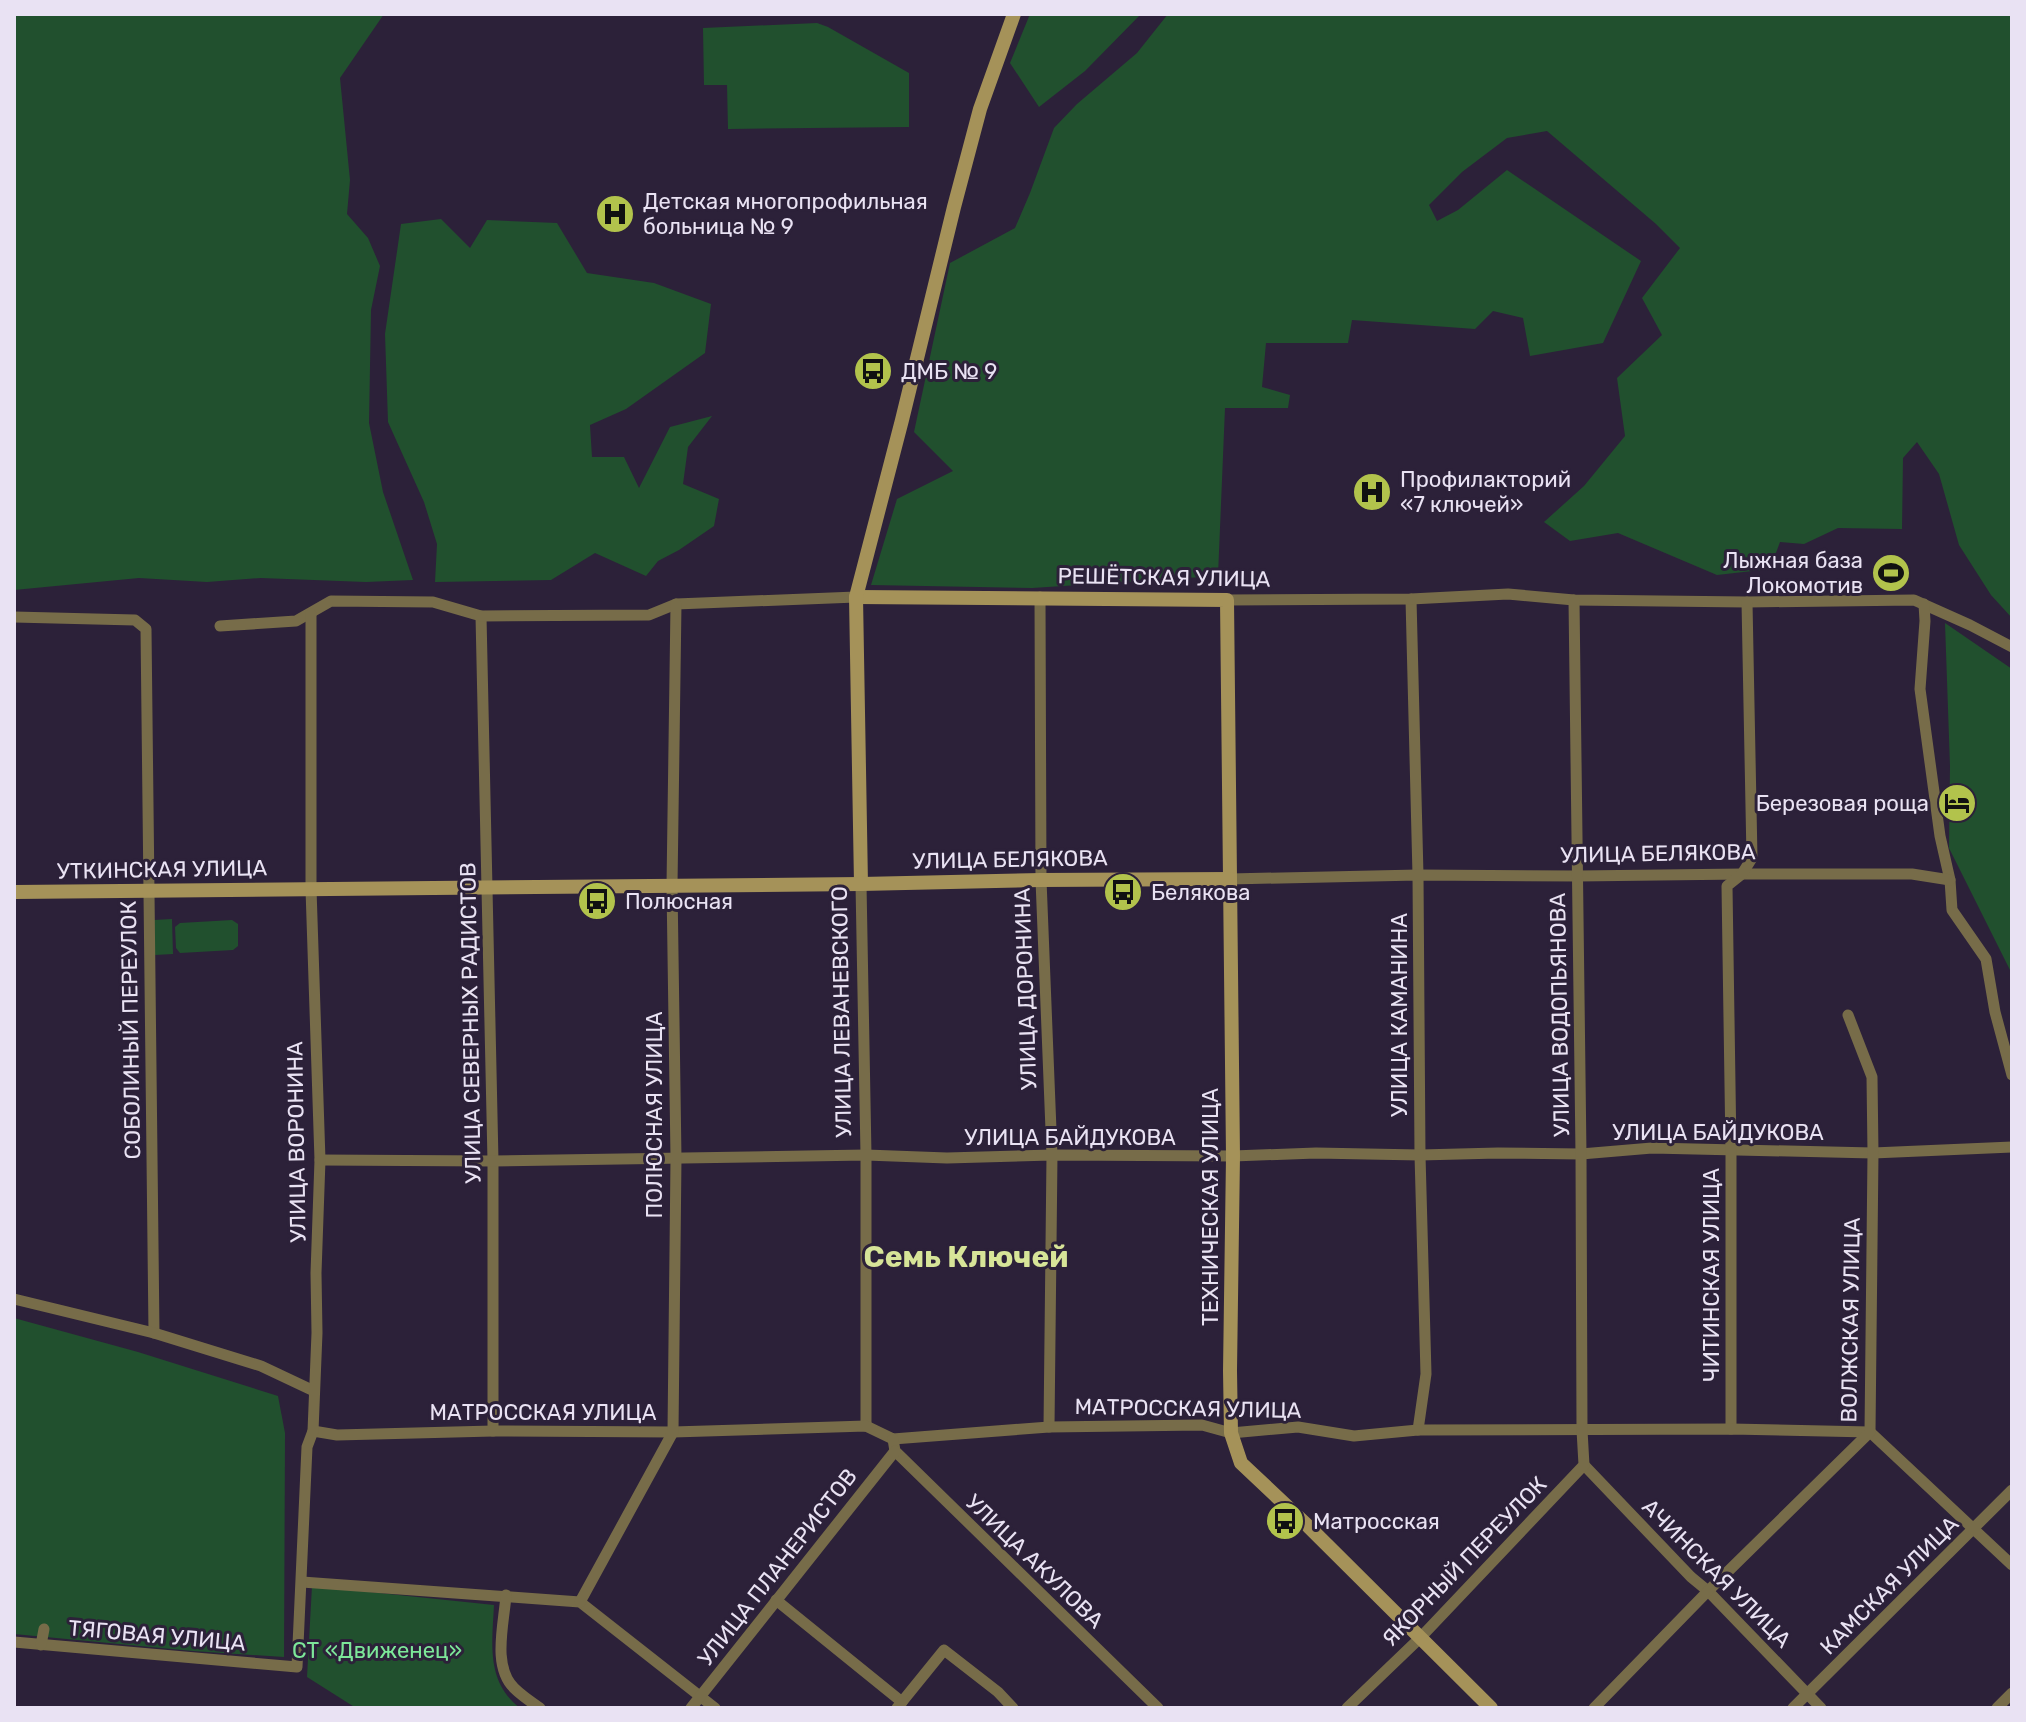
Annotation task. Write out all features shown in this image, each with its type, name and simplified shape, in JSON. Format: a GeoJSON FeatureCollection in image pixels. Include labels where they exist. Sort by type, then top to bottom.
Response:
{"type":"FeatureCollection","features":[{"type":"Feature","properties":{"kind":"street","name":"УЛИЦА ЛЕВАНЕВСКОГО"},"geometry":{"type":"LineString","coordinates":[[866,1426],[866,1155],[856,597],[980,109],[1014,14]]}},
{"type":"Feature","properties":{"kind":"street","name":"РЕШЁТСКАЯ УЛИЦА"},"geometry":{"type":"LineString","coordinates":[[220,626],[296,621],[331,601],[433,602],[481,616],[649,615],[676,604],[856,597],[1227,600],[1411,599],[1508,594],[1574,600],[1914,600],[2012,647]]}},
{"type":"Feature","properties":{"kind":"street","name":"УЛИЦА ДОРОНИНА"},"geometry":{"type":"LineString","coordinates":[[1040,597],[1041,880],[1052,1155],[1049,1427]]}},
{"type":"Feature","properties":{"kind":"street","name":"УЛИЦА КАМАНИНА"},"geometry":{"type":"LineString","coordinates":[[1411,599],[1426,1374],[1418,1430]]}},
{"type":"Feature","properties":{"kind":"street","name":"ТЕХНИЧЕСКАЯ УЛИЦА"},"geometry":{"type":"LineString","coordinates":[[1227,600],[1233,1156],[1231,1433],[1241,1463],[1491,1708]]}},
{"type":"Feature","properties":{"kind":"street","name":"УЛИЦА ВОДОПЬЯНОВА"},"geometry":{"type":"LineString","coordinates":[[1574,600],[1582,1430]]}},
{"type":"Feature","properties":{"kind":"street","name":"ЧИТИНСКАЯ УЛИЦА"},"geometry":{"type":"LineString","coordinates":[[1731,1429],[1727,886],[1742,874],[1752,858],[1747,602]]}},
{"type":"Feature","properties":{"kind":"street","name":"ПОЛЮСНАЯ УЛИЦА"},"geometry":{"type":"LineString","coordinates":[[580,1602],[673,1432],[676,1158],[672,886],[676,604]]}},
{"type":"Feature","properties":{"kind":"street"},"geometry":{"type":"LineString","coordinates":[[1924,604],[1920,689],[1952,910],[1986,959],[1995,1012],[2012,1075]]}},
{"type":"Feature","properties":{"kind":"street","name":"УЛИЦА ВОРОНИНА"},"geometry":{"type":"LineString","coordinates":[[297,1667],[307,1447],[313,1431],[320,1160],[311,889],[311,614]]}},
{"type":"Feature","properties":{"kind":"street","name":"УЛИЦА СЕВЕРНЫХ РАДИСТОВ"},"geometry":{"type":"LineString","coordinates":[[481,616],[493,1161],[493,1431]]}},
{"type":"Feature","properties":{"kind":"street","name":"СОБОЛИНЫЙ ПЕРЕУЛОК"},"geometry":{"type":"LineString","coordinates":[[14,617],[135,620],[146,629],[154,1333]]}},
{"type":"Feature","properties":{"kind":"street","name":"УЛИЦА БЕЛЯКОВА"},"geometry":{"type":"LineString","coordinates":[[311,889],[1418,875],[1912,874],[1950,880]]}},
{"type":"Feature","properties":{"kind":"street","name":"УТКИНСКАЯ УЛИЦА"},"geometry":{"type":"LineString","coordinates":[[14,892],[311,889]]}},
{"type":"Feature","properties":{"kind":"street","name":"ВОЛЖСКАЯ УЛИЦА"},"geometry":{"type":"LineString","coordinates":[[1594,1708],[1870,1432],[1872,1077],[1848,1015]]}},
{"type":"Feature","properties":{"kind":"street","name":"УЛИЦА БАЙДУКОВА"},"geometry":{"type":"LineString","coordinates":[[320,1160],[493,1161],[866,1155],[947,1158],[1316,1153],[1581,1154],[1652,1148],[1873,1153],[2012,1147]]}},
{"type":"Feature","properties":{"kind":"street"},"geometry":{"type":"LineString","coordinates":[[14,1299],[154,1333],[261,1366],[314,1391]]}},
{"type":"Feature","properties":{"kind":"street","name":"МАТРОССКАЯ УЛИЦА"},"geometry":{"type":"LineString","coordinates":[[313,1431],[337,1435],[493,1431],[673,1432],[866,1426],[894,1445],[1049,1427],[1202,1425],[1231,1433],[1298,1427],[1354,1436],[1418,1430],[1870,1432]]}},
{"type":"Feature","properties":{"kind":"street"},"geometry":{"type":"LineString","coordinates":[[1582,1430],[1584,1465]]}},
{"type":"Feature","properties":{"kind":"street"},"geometry":{"type":"LineString","coordinates":[[1870,1432],[2012,1565]]}},
{"type":"Feature","properties":{"kind":"street","name":"УЛИЦА ПЛАНЕРИСТОВ"},"geometry":{"type":"LineString","coordinates":[[691,1708],[894,1445]]}},
{"type":"Feature","properties":{"kind":"street","name":"УЛИЦА АКУЛОВА"},"geometry":{"type":"LineString","coordinates":[[894,1445],[1150,1705]]}},
{"type":"Feature","properties":{"kind":"street","name":"АЧИНСКАЯ УЛИЦА"},"geometry":{"type":"LineString","coordinates":[[1584,1465],[1821,1708]]}},
{"type":"Feature","properties":{"kind":"street","name":"ЯКОРНЫЙ ПЕРЕУЛОК"},"geometry":{"type":"LineString","coordinates":[[1347,1708],[1421,1637],[1584,1465]]}},
{"type":"Feature","properties":{"kind":"street","name":"КАМСКАЯ УЛИЦА"},"geometry":{"type":"LineString","coordinates":[[1793,1708],[2012,1490]]}},
{"type":"Feature","properties":{"kind":"street"},"geometry":{"type":"LineString","coordinates":[[302,1582],[580,1602],[715,1708]]}},
{"type":"Feature","properties":{"kind":"street"},"geometry":{"type":"LineString","coordinates":[[506,1595],[501,1654],[504,1675],[513,1688],[540,1708]]}},
{"type":"Feature","properties":{"kind":"street"},"geometry":{"type":"LineString","coordinates":[[776,1600],[900,1705],[944,1650],[998,1692],[1013,1708]]}},
{"type":"Feature","properties":{"kind":"street"},"geometry":{"type":"LineString","coordinates":[[41,1645],[44,1629]]}},
{"type":"Feature","properties":{"kind":"street","name":"ТЯГОВАЯ УЛИЦА"},"geometry":{"type":"LineString","coordinates":[[14,1642],[297,1667]]}},
{"type":"Feature","properties":{"kind":"street"},"geometry":{"type":"LineString","coordinates":[[1997,1708],[2012,1693]]}},
{"type":"Feature","properties":{"kind":"green space"},"geometry":{"type":"Polygon","coordinates":[[[14,14],[384,14],[340,78],[350,180],[347,214],[368,238],[380,266],[371,310],[369,423],[383,492],[413,580],[366,582],[261,578],[207,582],[139,578],[14,590],[14,14]]]}},
{"type":"Feature","properties":{"kind":"green space"},"geometry":{"type":"Polygon","coordinates":[[[1030,14],[1141,14],[1085,71],[1039,107],[1010,63],[1030,14]]]}},
{"type":"Feature","properties":{"kind":"green space"},"geometry":{"type":"Polygon","coordinates":[[[1168,14],[2012,14],[2012,618],[1991,595],[1959,545],[1939,474],[1917,442],[1903,458],[1902,529],[1838,528],[1804,544],[1780,542],[1770,569],[1717,575],[1618,533],[1570,541],[1544,522],[1584,486],[1625,436],[1617,378],[1662,335],[1642,298],[1680,248],[1547,131],[1507,138],[1462,172],[1429,205],[1437,221],[1458,210],[1507,170],[1641,261],[1603,343],[1530,356],[1523,318],[1493,311],[1475,329],[1352,320],[1348,343],[1266,343],[1262,387],[1290,395],[1288,408],[1225,408],[1218,576],[1032,588],[871,585],[897,499],[953,471],[914,432],[950,263],[1015,228],[1054,128],[1137,53],[1168,14]]]}},
{"type":"Feature","properties":{"kind":"green space"},"geometry":{"type":"Polygon","coordinates":[[[817,23],[909,73],[909,127],[728,129],[727,85],[704,85],[703,28],[817,23]]]}},
{"type":"Feature","properties":{"kind":"green space"},"geometry":{"type":"Polygon","coordinates":[[[441,219],[470,248],[487,220],[557,223],[587,273],[654,283],[711,304],[705,353],[626,409],[590,425],[592,457],[624,457],[639,488],[670,427],[712,416],[688,447],[683,484],[719,499],[714,526],[658,561],[646,576],[595,553],[551,580],[435,582],[437,544],[424,502],[388,422],[385,334],[401,224],[441,219]]]}},
{"type":"Feature","properties":{"kind":"green space"},"geometry":{"type":"Polygon","coordinates":[[[1945,623],[2012,669],[2012,985],[2011,972],[1949,848],[1950,766],[1945,623]]]}},
{"type":"Feature","properties":{"kind":"green space"},"geometry":{"type":"Polygon","coordinates":[[[172,919],[173,954],[155,955],[154,920],[172,919]]]}},
{"type":"Feature","properties":{"kind":"green space"},"geometry":{"type":"Polygon","coordinates":[[[232,920],[238,924],[238,946],[233,950],[180,953],[176,948],[175,927],[180,923],[232,920]]]}},
{"type":"Feature","properties":{"kind":"green space"},"geometry":{"type":"Polygon","coordinates":[[[14,1318],[138,1352],[278,1396],[285,1433],[284,1657],[14,1634],[14,1318]]]}},
{"type":"Feature","properties":{"kind":"green space","name":"СТ «Движенец»"},"geometry":{"type":"Polygon","coordinates":[[[312,1586],[494,1605],[492,1648],[496,1674],[509,1698],[520,1708],[356,1708],[307,1677],[312,1586]]]}},
{"type":"Feature","properties":{"kind":"place","name":"Детская многопрофильная больница № 9"},"geometry":{"type":"Point","coordinates":[615,214]}},
{"type":"Feature","properties":{"kind":"place","name":"ДМБ № 9"},"geometry":{"type":"Point","coordinates":[873,371]}},
{"type":"Feature","properties":{"kind":"place","name":"Профилакторий «7 ключей»"},"geometry":{"type":"Point","coordinates":[1372,492]}},
{"type":"Feature","properties":{"kind":"place","name":"Лыжная база Локомотив"},"geometry":{"type":"Point","coordinates":[1891,573]}},
{"type":"Feature","properties":{"kind":"place","name":"Березовая роща"},"geometry":{"type":"Point","coordinates":[1957,803]}},
{"type":"Feature","properties":{"kind":"place","name":"Белякова"},"geometry":{"type":"Point","coordinates":[1123,892]}},
{"type":"Feature","properties":{"kind":"place","name":"Полюсная"},"geometry":{"type":"Point","coordinates":[597,901]}},
{"type":"Feature","properties":{"kind":"place","name":"Матросская"},"geometry":{"type":"Point","coordinates":[1285,1521]}},
{"type":"Feature","properties":{"kind":"district","name":"Семь Ключей"},"geometry":{"type":"Point","coordinates":[966,1257]}}]}
